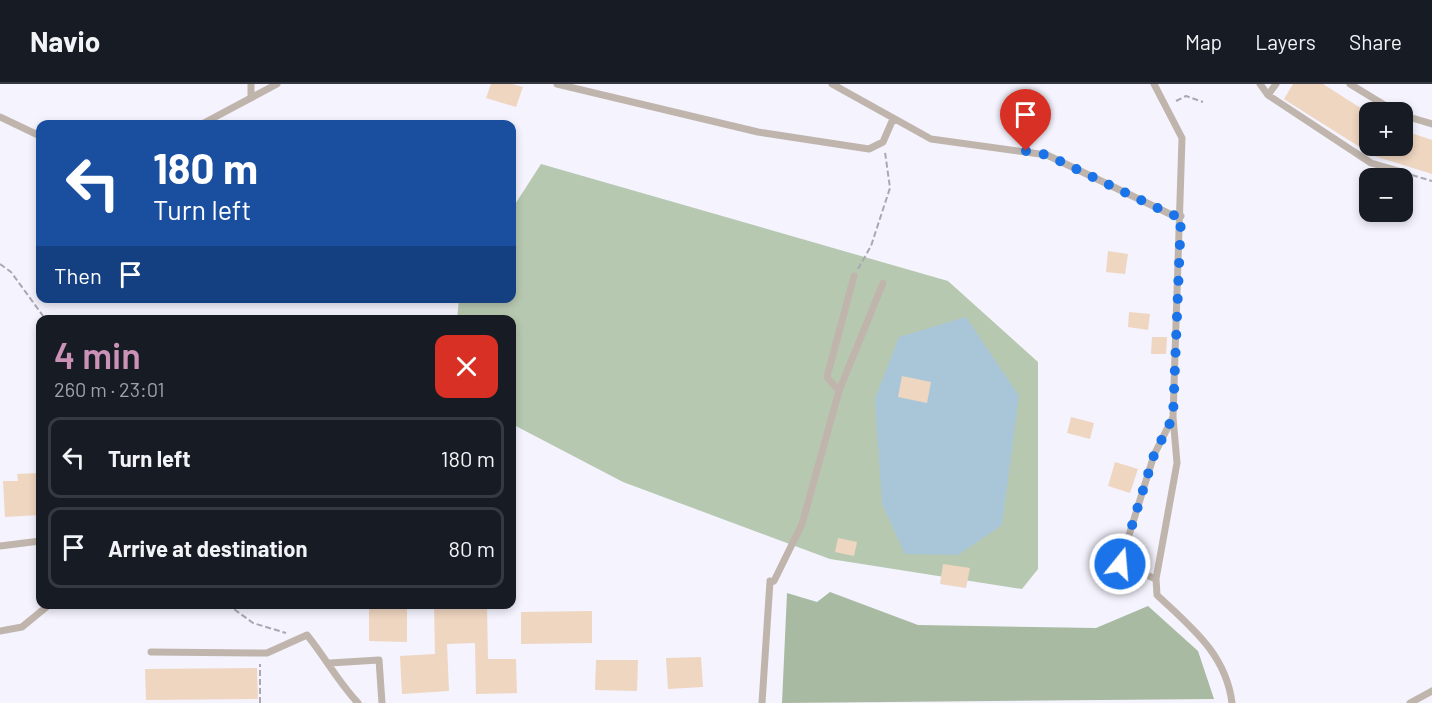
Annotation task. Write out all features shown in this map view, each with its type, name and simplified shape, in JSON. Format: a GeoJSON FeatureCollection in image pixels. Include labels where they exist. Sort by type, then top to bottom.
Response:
{"type":"FeatureCollection","features":[{"type":"Feature","properties":{"kind":"lane"},"geometry":{"type":"LineString","coordinates":[[251,84],[251,98]]}},
{"type":"Feature","properties":{"kind":"lane"},"geometry":{"type":"LineString","coordinates":[[210,120],[277,84]]}},
{"type":"Feature","properties":{"kind":"lane"},"geometry":{"type":"LineString","coordinates":[[557,84],[758,132],[869,149],[883,141],[893,119]]}},
{"type":"Feature","properties":{"kind":"lane"},"geometry":{"type":"LineString","coordinates":[[832,84],[931,139],[1047,155],[1172,215],[1181,216]]}},
{"type":"Feature","properties":{"kind":"lane"},"geometry":{"type":"LineString","coordinates":[[1154,84],[1164,108],[1182,138],[1173,417],[1178,463],[1156,579],[1157,596],[1200,635],[1220,660],[1230,687],[1232,703]]}},
{"type":"Feature","properties":{"kind":"lane"},"geometry":{"type":"LineString","coordinates":[[1260,84],[1268,95],[1371,163],[1388,168]]}},
{"type":"Feature","properties":{"kind":"lane"},"geometry":{"type":"LineString","coordinates":[[1268,95],[1276,84]]}},
{"type":"Feature","properties":{"kind":"lane"},"geometry":{"type":"LineString","coordinates":[[1350,84],[1380,102]]}},
{"type":"Feature","properties":{"kind":"lane"},"geometry":{"type":"LineString","coordinates":[[0,117],[36,134]]}},
{"type":"Feature","properties":{"kind":"lane"},"geometry":{"type":"LineString","coordinates":[[1413,118],[1432,124]]}},
{"type":"Feature","properties":{"kind":"lane"},"geometry":{"type":"LineString","coordinates":[[839,391],[828,377],[854,276]]}},
{"type":"Feature","properties":{"kind":"lane"},"geometry":{"type":"LineString","coordinates":[[762,703],[772,581],[802,524],[839,391],[883,283]]}},
{"type":"Feature","properties":{"kind":"lane"},"geometry":{"type":"LineString","coordinates":[[1156,579],[1120,564],[1154,455],[1173,417]]}},
{"type":"Feature","properties":{"kind":"lane"},"geometry":{"type":"LineString","coordinates":[[0,546],[36,542]]}},
{"type":"Feature","properties":{"kind":"lane"},"geometry":{"type":"LineString","coordinates":[[0,631],[22,627],[44,609]]}},
{"type":"Feature","properties":{"kind":"lane"},"geometry":{"type":"LineString","coordinates":[[151,652],[267,653],[307,635],[330,663],[343,687],[358,703]]}},
{"type":"Feature","properties":{"kind":"lane"},"geometry":{"type":"LineString","coordinates":[[330,663],[379,660],[382,703]]}},
{"type":"Feature","properties":{"kind":"lane"},"geometry":{"type":"LineString","coordinates":[[1410,703],[1432,691]]}},
{"type":"Feature","properties":{"kind":"path"},"geometry":{"type":"LineString","coordinates":[[1164,108],[1186,96],[1203,102]]}},
{"type":"Feature","properties":{"kind":"path"},"geometry":{"type":"LineString","coordinates":[[854,276],[871,246],[890,188],[883,141]]}},
{"type":"Feature","properties":{"kind":"path"},"geometry":{"type":"LineString","coordinates":[[1413,175],[1432,181]]}},
{"type":"Feature","properties":{"kind":"path"},"geometry":{"type":"LineString","coordinates":[[0,264],[11,272],[42,315]]}},
{"type":"Feature","properties":{"kind":"path"},"geometry":{"type":"LineString","coordinates":[[234,609],[253,623],[289,634],[307,635]]}},
{"type":"Feature","properties":{"kind":"path"},"geometry":{"type":"LineString","coordinates":[[260,653],[260,703]]}},
{"type":"Feature","properties":{"kind":"green space"},"geometry":{"type":"Polygon","coordinates":[[[541,164],[948,281],[1038,362],[1038,569],[1022,589],[830,559],[623,482],[516,426],[516,315],[457,315],[459,303],[516,303],[516,203],[541,164]]]}},
{"type":"Feature","properties":{"kind":"green space"},"geometry":{"type":"Polygon","coordinates":[[[830,592],[918,625],[1096,628],[1148,606],[1198,651],[1214,699],[782,703],[787,593],[817,602],[830,592]]]}},
{"type":"Feature","properties":{"kind":"water"},"geometry":{"type":"Polygon","coordinates":[[[966,317],[1019,396],[1002,525],[958,555],[905,554],[882,504],[875,399],[899,337],[966,317]]]}},
{"type":"Feature","properties":{"kind":"building"},"geometry":{"type":"Polygon","coordinates":[[[491,84],[512,84],[523,87],[516,107],[486,98],[491,84]]]}},
{"type":"Feature","properties":{"kind":"building"},"geometry":{"type":"Polygon","coordinates":[[[1293,84],[1323,84],[1359,107],[1359,147],[1290,103],[1284,99],[1293,84]]]}},
{"type":"Feature","properties":{"kind":"building"},"geometry":{"type":"Polygon","coordinates":[[[1413,134],[1432,140],[1432,174],[1374,156],[1413,156],[1413,134]]]}},
{"type":"Feature","properties":{"kind":"building"},"geometry":{"type":"Polygon","coordinates":[[[1108,251],[1128,254],[1125,274],[1106,272],[1108,251]]]}},
{"type":"Feature","properties":{"kind":"building"},"geometry":{"type":"Polygon","coordinates":[[[1129,312],[1150,314],[1148,330],[1128,327],[1129,312]]]}},
{"type":"Feature","properties":{"kind":"building"},"geometry":{"type":"Polygon","coordinates":[[[1152,337],[1167,337],[1166,354],[1151,354],[1152,337]]]}},
{"type":"Feature","properties":{"kind":"building"},"geometry":{"type":"Polygon","coordinates":[[[902,376],[931,382],[927,403],[898,397],[902,376]]]}},
{"type":"Feature","properties":{"kind":"building"},"geometry":{"type":"Polygon","coordinates":[[[1071,417],[1094,423],[1090,439],[1067,433],[1071,417]]]}},
{"type":"Feature","properties":{"kind":"building"},"geometry":{"type":"Polygon","coordinates":[[[1115,462],[1138,469],[1130,493],[1108,486],[1115,462]]]}},
{"type":"Feature","properties":{"kind":"building"},"geometry":{"type":"Polygon","coordinates":[[[36,473],[36,515],[5,517],[3,481],[18,481],[17,474],[36,473]]]}},
{"type":"Feature","properties":{"kind":"building"},"geometry":{"type":"Polygon","coordinates":[[[838,538],[857,542],[854,556],[835,552],[838,538]]]}},
{"type":"Feature","properties":{"kind":"building"},"geometry":{"type":"Polygon","coordinates":[[[943,564],[970,568],[966,588],[940,584],[943,564]]]}},
{"type":"Feature","properties":{"kind":"building"},"geometry":{"type":"Polygon","coordinates":[[[369,609],[407,609],[407,642],[369,641],[369,609]]]}},
{"type":"Feature","properties":{"kind":"building"},"geometry":{"type":"Polygon","coordinates":[[[434,609],[487,609],[488,659],[516,659],[517,693],[476,694],[475,643],[447,644],[449,691],[402,694],[400,656],[435,654],[434,609]]]}},
{"type":"Feature","properties":{"kind":"building"},"geometry":{"type":"Polygon","coordinates":[[[592,611],[592,643],[521,644],[521,612],[592,611]]]}},
{"type":"Feature","properties":{"kind":"building"},"geometry":{"type":"Polygon","coordinates":[[[701,657],[703,687],[668,689],[666,658],[701,657]]]}},
{"type":"Feature","properties":{"kind":"building"},"geometry":{"type":"Polygon","coordinates":[[[596,660],[638,660],[637,691],[595,690],[596,660]]]}},
{"type":"Feature","properties":{"kind":"building"},"geometry":{"type":"Polygon","coordinates":[[[257,668],[258,699],[146,700],[145,669],[257,668]]]}},
{"type":"Feature","properties":{"kind":"route"},"geometry":{"type":"LineString","coordinates":[[1026,151],[1047,155],[1172,215],[1181,216],[1173,417],[1154,455],[1120,564]]}}]}
